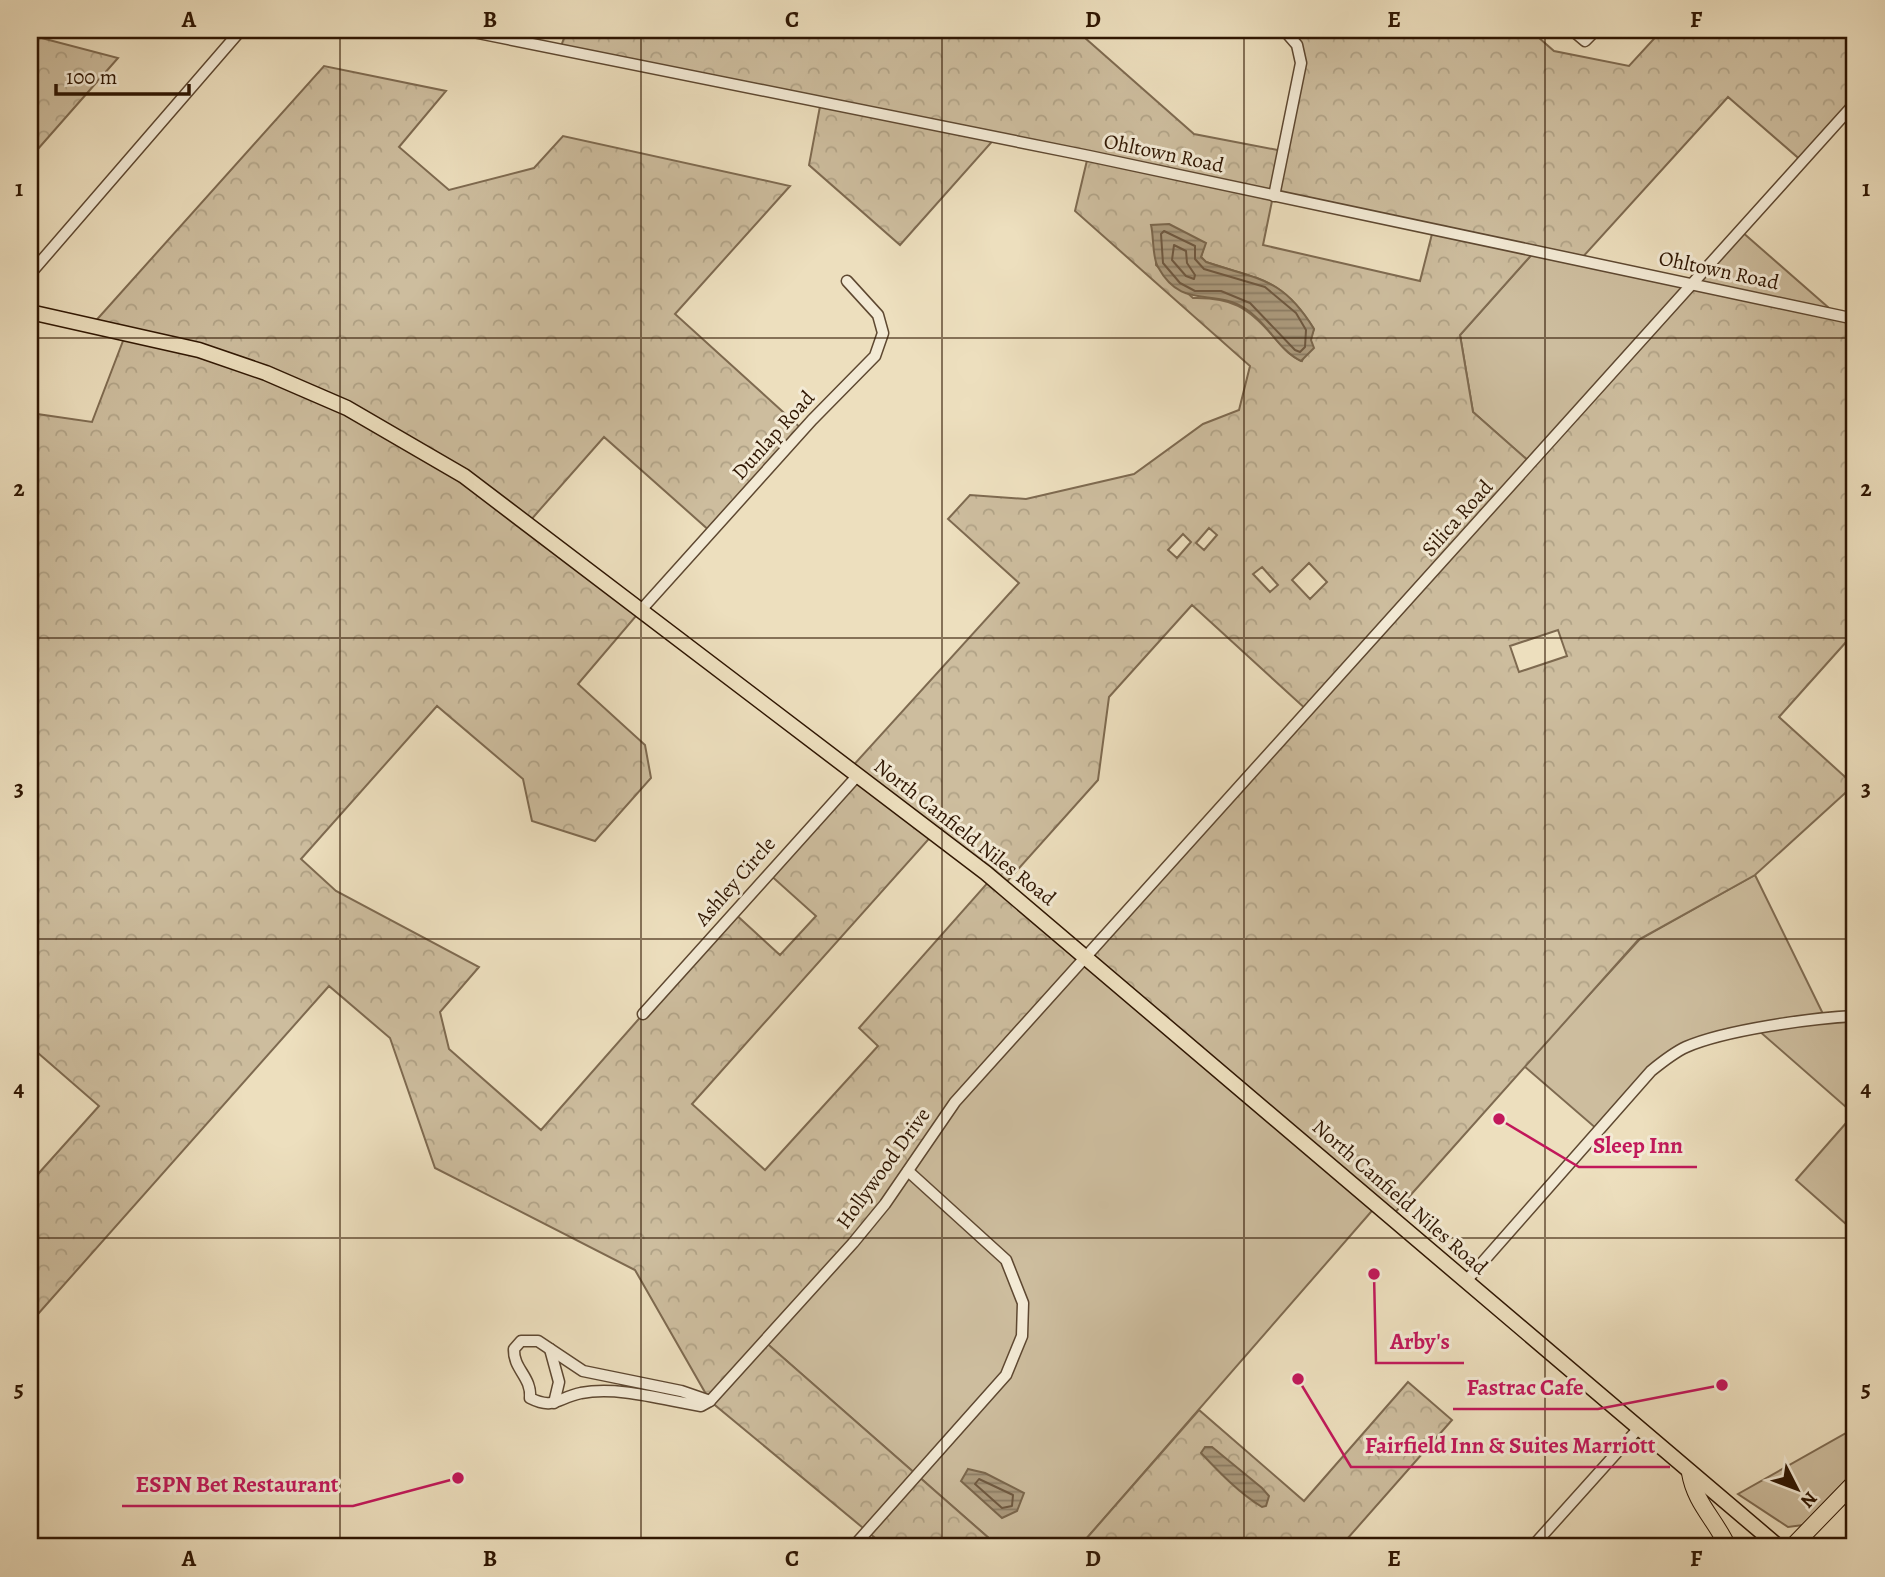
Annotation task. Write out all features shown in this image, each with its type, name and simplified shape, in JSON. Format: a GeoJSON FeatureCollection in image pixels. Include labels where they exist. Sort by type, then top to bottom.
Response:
{"type":"FeatureCollection","features":[{"type":"Feature","properties":{"kind":"highway"},"geometry":{"type":"LineString","coordinates":[[1690,1473],[1693,1494],[1711,1516],[1728,1547]]}},
{"type":"Feature","properties":{"kind":"highway"},"geometry":{"type":"LineString","coordinates":[[1792,1547],[1855,1482]]}},
{"type":"Feature","properties":{"kind":"main road","name":"North Canfield Niles Road"},"geometry":{"type":"LineString","coordinates":[[30,312],[199,350],[266,373],[347,408],[464,476],[986,873],[1087,956],[1779,1547]]}},
{"type":"Feature","properties":{"kind":"street"},"geometry":{"type":"LineString","coordinates":[[30,274],[241,30]]}},
{"type":"Feature","properties":{"kind":"street","name":"Ohltown Road"},"geometry":{"type":"LineString","coordinates":[[463,30],[1273,195],[1855,319]]}},
{"type":"Feature","properties":{"kind":"street"},"geometry":{"type":"LineString","coordinates":[[1273,195],[1301,63],[1297,45],[1284,30]]}},
{"type":"Feature","properties":{"kind":"street"},"geometry":{"type":"LineString","coordinates":[[1572,30],[1585,41],[1596,30]]}},
{"type":"Feature","properties":{"kind":"street","name":"Silica Road"},"geometry":{"type":"LineString","coordinates":[[1087,956],[1855,103]]}},
{"type":"Feature","properties":{"kind":"street","name":"Dunlap Road"},"geometry":{"type":"LineString","coordinates":[[642,609],[821,411],[875,356],[883,333],[878,316],[847,281]]}},
{"type":"Feature","properties":{"kind":"street","name":"Ashley Circle"},"geometry":{"type":"LineString","coordinates":[[643,1014],[858,775]]}},
{"type":"Feature","properties":{"kind":"street","name":"Hollywood Drive"},"geometry":{"type":"LineString","coordinates":[[710,1401],[853,1244],[955,1102],[1087,956]]}},
{"type":"Feature","properties":{"kind":"street"},"geometry":{"type":"LineString","coordinates":[[1466,1281],[1651,1071],[1673,1054],[1720,1037],[1855,1016]]}},
{"type":"Feature","properties":{"kind":"street"},"geometry":{"type":"LineString","coordinates":[[853,1547],[1006,1375],[1022,1336],[1023,1303],[1006,1260],[908,1171]]}},
{"type":"Feature","properties":{"kind":"street"},"geometry":{"type":"LineString","coordinates":[[521,1341],[538,1341],[583,1371],[681,1391],[710,1401],[701,1406],[601,1392],[570,1396],[554,1403],[541,1404],[530,1398],[528,1382],[514,1363],[514,1349],[521,1341]]}},
{"type":"Feature","properties":{"kind":"street"},"geometry":{"type":"LineString","coordinates":[[549,1347],[559,1382],[554,1403]]}},
{"type":"Feature","properties":{"kind":"street"},"geometry":{"type":"LineString","coordinates":[[1532,1547],[1638,1429]]}},
{"type":"Feature","properties":{"kind":"green space"},"geometry":{"type":"Polygon","coordinates":[[[567,30],[1076,30],[1194,134],[1283,151],[1301,63],[1284,30],[1530,30],[1554,51],[1629,66],[1662,30],[1855,30],[1855,104],[1803,162],[1728,97],[1580,260],[1535,251],[1460,335],[1473,412],[1532,464],[1693,284],[1855,319],[1855,632],[1779,717],[1854,785],[1755,875],[1638,940],[1391,1217],[1087,957],[955,1102],[908,1171],[764,1341],[999,1547],[886,1547],[710,1401],[635,1270],[435,1168],[390,1038],[329,986],[30,1323],[30,1183],[99,1106],[30,1046],[30,413],[92,422],[126,333],[92,325],[324,66],[446,91],[399,147],[449,190],[534,168],[563,136],[790,186],[675,314],[803,430],[711,532],[604,437],[529,522],[642,609],[578,684],[645,745],[651,778],[595,841],[532,821],[523,779],[437,706],[301,859],[336,891],[479,967],[440,1012],[449,1049],[541,1130],[733,912],[780,955],[816,916],[768,873],[857,776],[850,769],[1019,583],[948,519],[970,495],[1026,499],[1134,474],[1203,424],[1239,410],[1250,366],[1075,211],[1088,156],[996,137],[900,245],[809,165],[821,101],[560,49],[567,30]],[[1273,196],[1263,245],[1420,281],[1433,230],[1273,196]],[[1156,241],[1156,265],[1193,298],[1218,299],[1247,311],[1289,354],[1302,361],[1314,329],[1291,299],[1255,277],[1206,262],[1201,257],[1205,243],[1156,241]],[[1209,528],[1196,543],[1204,550],[1217,535],[1209,528]],[[1183,534],[1168,550],[1177,558],[1191,542],[1183,534]],[[1309,563],[1292,580],[1310,599],[1327,582],[1309,563]],[[1262,567],[1253,574],[1270,592],[1278,585],[1262,567]],[[1192,605],[1109,697],[1098,780],[1003,886],[1087,956],[1308,711],[1192,605]],[[1558,630],[1510,646],[1519,672],[1567,656],[1558,630]],[[934,833],[692,1104],[765,1170],[878,1046],[859,1028],[992,878],[934,833]]]}},
{"type":"Feature","properties":{"kind":"green space"},"geometry":{"type":"Polygon","coordinates":[[[30,35],[118,58],[30,158],[30,35]]]}},
{"type":"Feature","properties":{"kind":"green space"},"geometry":{"type":"Polygon","coordinates":[[[1741,231],[1837,315],[1532,464],[1473,412],[1460,335],[1535,251],[1693,284],[1741,231]]]}},
{"type":"Feature","properties":{"kind":"green space"},"geometry":{"type":"Polygon","coordinates":[[[1755,875],[1825,1018],[1855,1016],[1855,1232],[1796,1180],[1854,1114],[1758,1030],[1673,1054],[1598,1130],[1524,1066],[1639,940],[1755,875]]]}},
{"type":"Feature","properties":{"kind":"green space"},"geometry":{"type":"Polygon","coordinates":[[[1087,956],[1377,1205],[1079,1547],[999,1547],[764,1341],[937,1124],[1087,956]]]}},
{"type":"Feature","properties":{"kind":"green space"},"geometry":{"type":"Polygon","coordinates":[[[1408,1382],[1452,1420],[1340,1547],[1079,1547],[1199,1410],[1304,1501],[1408,1382]]]}},
{"type":"Feature","properties":{"kind":"green space"},"geometry":{"type":"Polygon","coordinates":[[[1855,1428],[1855,1482],[1811,1524],[1788,1527],[1738,1494],[1855,1428]]]}},
{"type":"Feature","properties":{"kind":"water"},"geometry":{"type":"Polygon","coordinates":[[[1169,224],[1206,243],[1201,257],[1206,262],[1255,277],[1291,299],[1314,329],[1311,340],[1314,348],[1301,361],[1286,350],[1261,321],[1246,309],[1222,299],[1188,294],[1167,281],[1156,263],[1151,225],[1169,224]]]}},
{"type":"Feature","properties":{"kind":"water"},"geometry":{"type":"Polygon","coordinates":[[[1205,1447],[1212,1447],[1262,1488],[1269,1496],[1266,1506],[1262,1507],[1223,1475],[1201,1453],[1205,1447]]]}},
{"type":"Feature","properties":{"kind":"water"},"geometry":{"type":"Polygon","coordinates":[[[968,1469],[985,1473],[1024,1493],[1017,1511],[1002,1518],[961,1481],[968,1469]]]}},
{"type":"Feature","properties":{"kind":"place","name":"Sleep Inn"},"geometry":{"type":"Point","coordinates":[1499,1119]}},
{"type":"Feature","properties":{"kind":"place","name":"Arby's"},"geometry":{"type":"Point","coordinates":[1374,1274]}},
{"type":"Feature","properties":{"kind":"place","name":"Fairfield Inn & Suites Marriott"},"geometry":{"type":"Point","coordinates":[1298,1379]}},
{"type":"Feature","properties":{"kind":"place","name":"Fastrac Cafe"},"geometry":{"type":"Point","coordinates":[1722,1385]}},
{"type":"Feature","properties":{"kind":"place","name":"ESPN Bet Restaurant"},"geometry":{"type":"Point","coordinates":[458,1478]}}]}
